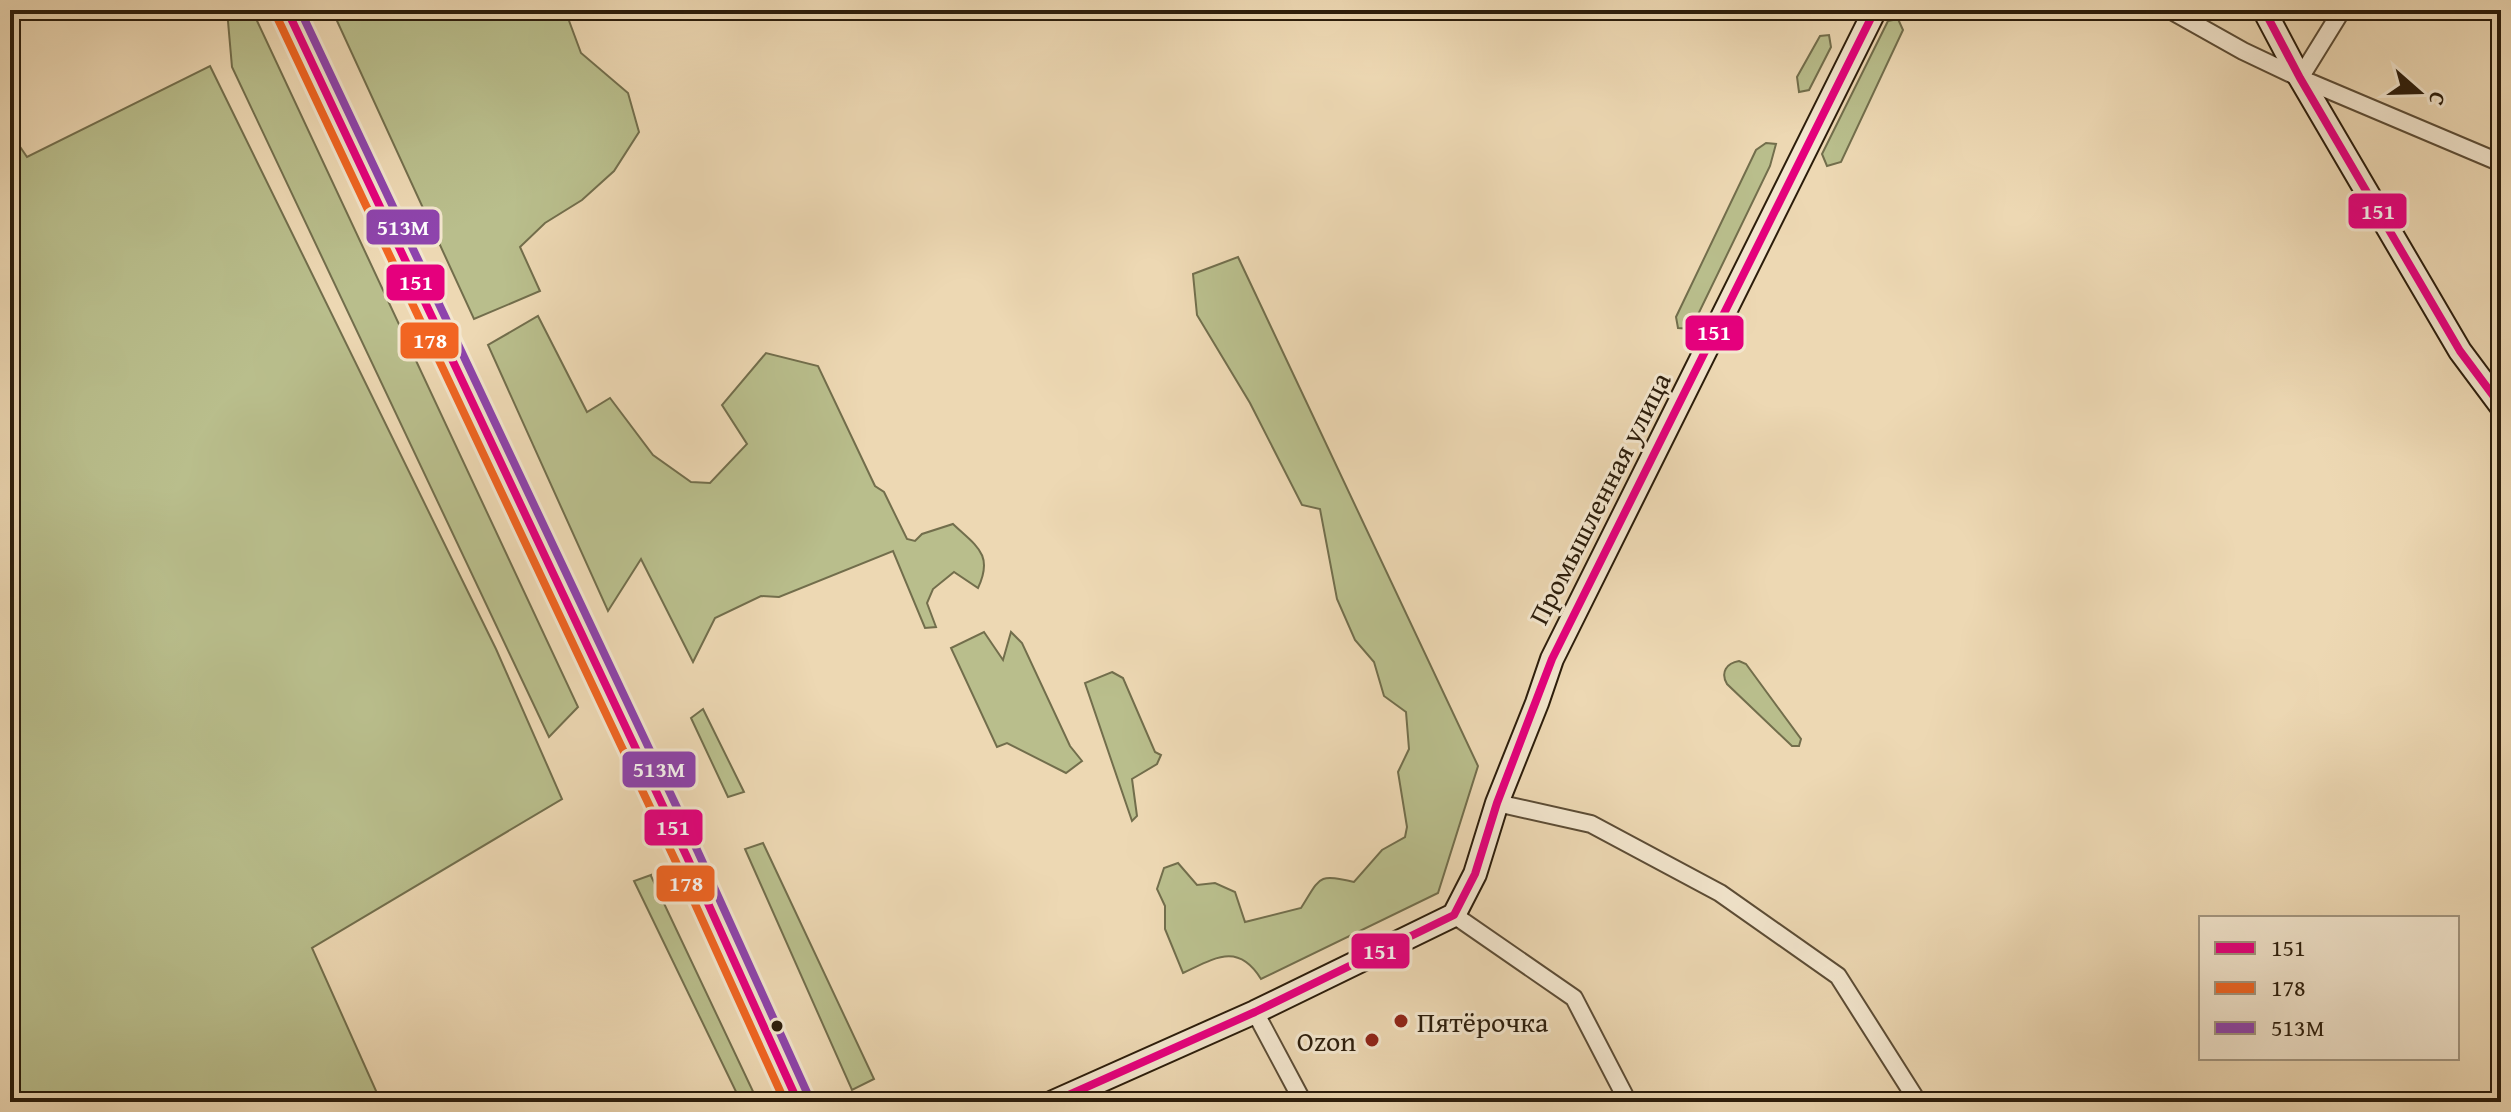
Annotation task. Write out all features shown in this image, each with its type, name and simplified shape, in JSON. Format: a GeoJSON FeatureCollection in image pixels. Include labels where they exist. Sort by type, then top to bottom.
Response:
{"type":"FeatureCollection","features":[{"type":"Feature","properties":{"kind":"highway"},"geometry":{"type":"LineString","coordinates":[[287,10],[580,610],[703,850],[814,1102]]}},
{"type":"Feature","properties":{"kind":"highway"},"geometry":{"type":"LineString","coordinates":[[308,10],[580,610],[798,1102]]}},
{"type":"Feature","properties":{"kind":"street","name":"Промышленная улица"},"geometry":{"type":"LineString","coordinates":[[1454,915],[1475,874],[1497,803],[1552,659],[1875,10]]}},
{"type":"Feature","properties":{"kind":"street"},"geometry":{"type":"LineString","coordinates":[[2170,10],[2243,51],[2300,78],[2501,163]]}},
{"type":"Feature","properties":{"kind":"street"},"geometry":{"type":"LineString","coordinates":[[2264,10],[2300,78],[2460,351],[2501,406]]}},
{"type":"Feature","properties":{"kind":"street"},"geometry":{"type":"LineString","coordinates":[[2300,78],[2342,10]]}},
{"type":"Feature","properties":{"kind":"street"},"geometry":{"type":"LineString","coordinates":[[1497,803],[1591,824],[1720,893],[1838,976],[1918,1102]]}},
{"type":"Feature","properties":{"kind":"street"},"geometry":{"type":"LineString","coordinates":[[1053,1102],[1255,1012],[1454,915],[1574,998],[1628,1102]]}},
{"type":"Feature","properties":{"kind":"street"},"geometry":{"type":"LineString","coordinates":[[1255,1012],[1303,1102]]}},
{"type":"Feature","properties":{"kind":"green space"},"geometry":{"type":"Polygon","coordinates":[[[227,10],[252,10],[578,707],[549,737],[232,67],[227,10]]]}},
{"type":"Feature","properties":{"kind":"green space"},"geometry":{"type":"Polygon","coordinates":[[[332,10],[565,10],[581,53],[628,93],[639,132],[614,171],[582,200],[545,223],[520,247],[540,291],[474,319],[332,10]]]}},
{"type":"Feature","properties":{"kind":"green space"},"geometry":{"type":"Polygon","coordinates":[[[1898,19],[1903,30],[1841,162],[1827,166],[1822,154],[1888,21],[1898,19]]]}},
{"type":"Feature","properties":{"kind":"green space"},"geometry":{"type":"Polygon","coordinates":[[[1829,35],[1831,47],[1809,90],[1799,92],[1797,77],[1820,36],[1829,35]]]}},
{"type":"Feature","properties":{"kind":"green space"},"geometry":{"type":"Polygon","coordinates":[[[210,66],[496,649],[562,799],[312,948],[381,1102],[10,1102],[10,132],[27,157],[210,66]]]}},
{"type":"Feature","properties":{"kind":"green space"},"geometry":{"type":"Polygon","coordinates":[[[1766,143],[1776,144],[1770,166],[1691,329],[1678,328],[1676,317],[1756,150],[1766,143]]]}},
{"type":"Feature","properties":{"kind":"green space"},"geometry":{"type":"Polygon","coordinates":[[[1238,257],[1478,766],[1438,893],[1261,979],[1244,960],[1225,956],[1183,973],[1165,929],[1165,906],[1157,889],[1164,868],[1178,863],[1197,885],[1215,883],[1235,892],[1245,922],[1301,908],[1321,880],[1333,878],[1354,882],[1382,850],[1405,837],[1407,827],[1398,772],[1409,749],[1406,712],[1384,696],[1374,662],[1355,640],[1337,599],[1320,509],[1302,505],[1250,403],[1197,315],[1193,274],[1238,257]]]}},
{"type":"Feature","properties":{"kind":"green space"},"geometry":{"type":"Polygon","coordinates":[[[538,316],[587,412],[610,398],[653,455],[691,482],[710,483],[747,444],[722,405],[766,353],[818,366],[875,486],[884,492],[907,539],[915,541],[922,534],[953,524],[975,545],[983,559],[978,588],[954,572],[933,589],[927,603],[936,627],[925,628],[893,551],[779,597],[761,596],[715,618],[693,662],[641,559],[608,611],[488,345],[538,316]]]}},
{"type":"Feature","properties":{"kind":"green space"},"geometry":{"type":"Polygon","coordinates":[[[984,632],[1003,660],[1011,632],[1022,643],[1070,746],[1082,761],[1066,773],[1007,743],[997,747],[951,648],[984,632]]]}},
{"type":"Feature","properties":{"kind":"green space"},"geometry":{"type":"Polygon","coordinates":[[[1739,661],[1746,664],[1801,739],[1799,746],[1792,746],[1727,684],[1724,676],[1726,669],[1739,661]]]}},
{"type":"Feature","properties":{"kind":"green space"},"geometry":{"type":"Polygon","coordinates":[[[1112,672],[1123,678],[1155,752],[1161,755],[1157,764],[1132,779],[1137,816],[1132,821],[1085,683],[1112,672]]]}},
{"type":"Feature","properties":{"kind":"green space"},"geometry":{"type":"Polygon","coordinates":[[[703,709],[744,792],[728,797],[691,718],[703,709]]]}},
{"type":"Feature","properties":{"kind":"green space"},"geometry":{"type":"Polygon","coordinates":[[[763,843],[874,1079],[852,1090],[745,849],[763,843]]]}},
{"type":"Feature","properties":{"kind":"green space"},"geometry":{"type":"Polygon","coordinates":[[[651,875],[758,1102],[741,1102],[634,881],[651,875]]]}},
{"type":"Feature","properties":{"kind":"transit line","name":"151"},"geometry":{"type":"LineString","coordinates":[[287,10],[687,857],[798,1102]]}},
{"type":"Feature","properties":{"kind":"transit line","name":"513М"},"geometry":{"type":"LineString","coordinates":[[300,10],[698,852],[809,1097]]}},
{"type":"Feature","properties":{"kind":"transit line","name":"151"},"geometry":{"type":"LineString","coordinates":[[1053,1102],[1255,1012],[1454,915],[1475,874],[1497,803],[1552,659],[1875,10]]}},
{"type":"Feature","properties":{"kind":"transit line","name":"151"},"geometry":{"type":"LineString","coordinates":[[2264,10],[2300,78],[2460,351],[2501,406]]}},
{"type":"Feature","properties":{"kind":"transit line","name":"178"},"geometry":{"type":"LineString","coordinates":[[276,15],[676,862],[785,1102]]}},
{"type":"Feature","properties":{"kind":"place","name":"Пятёрочка"},"geometry":{"type":"Point","coordinates":[1401,1021]}},
{"type":"Feature","properties":{"kind":"place","name":"Ozon"},"geometry":{"type":"Point","coordinates":[1372,1040]}}]}
